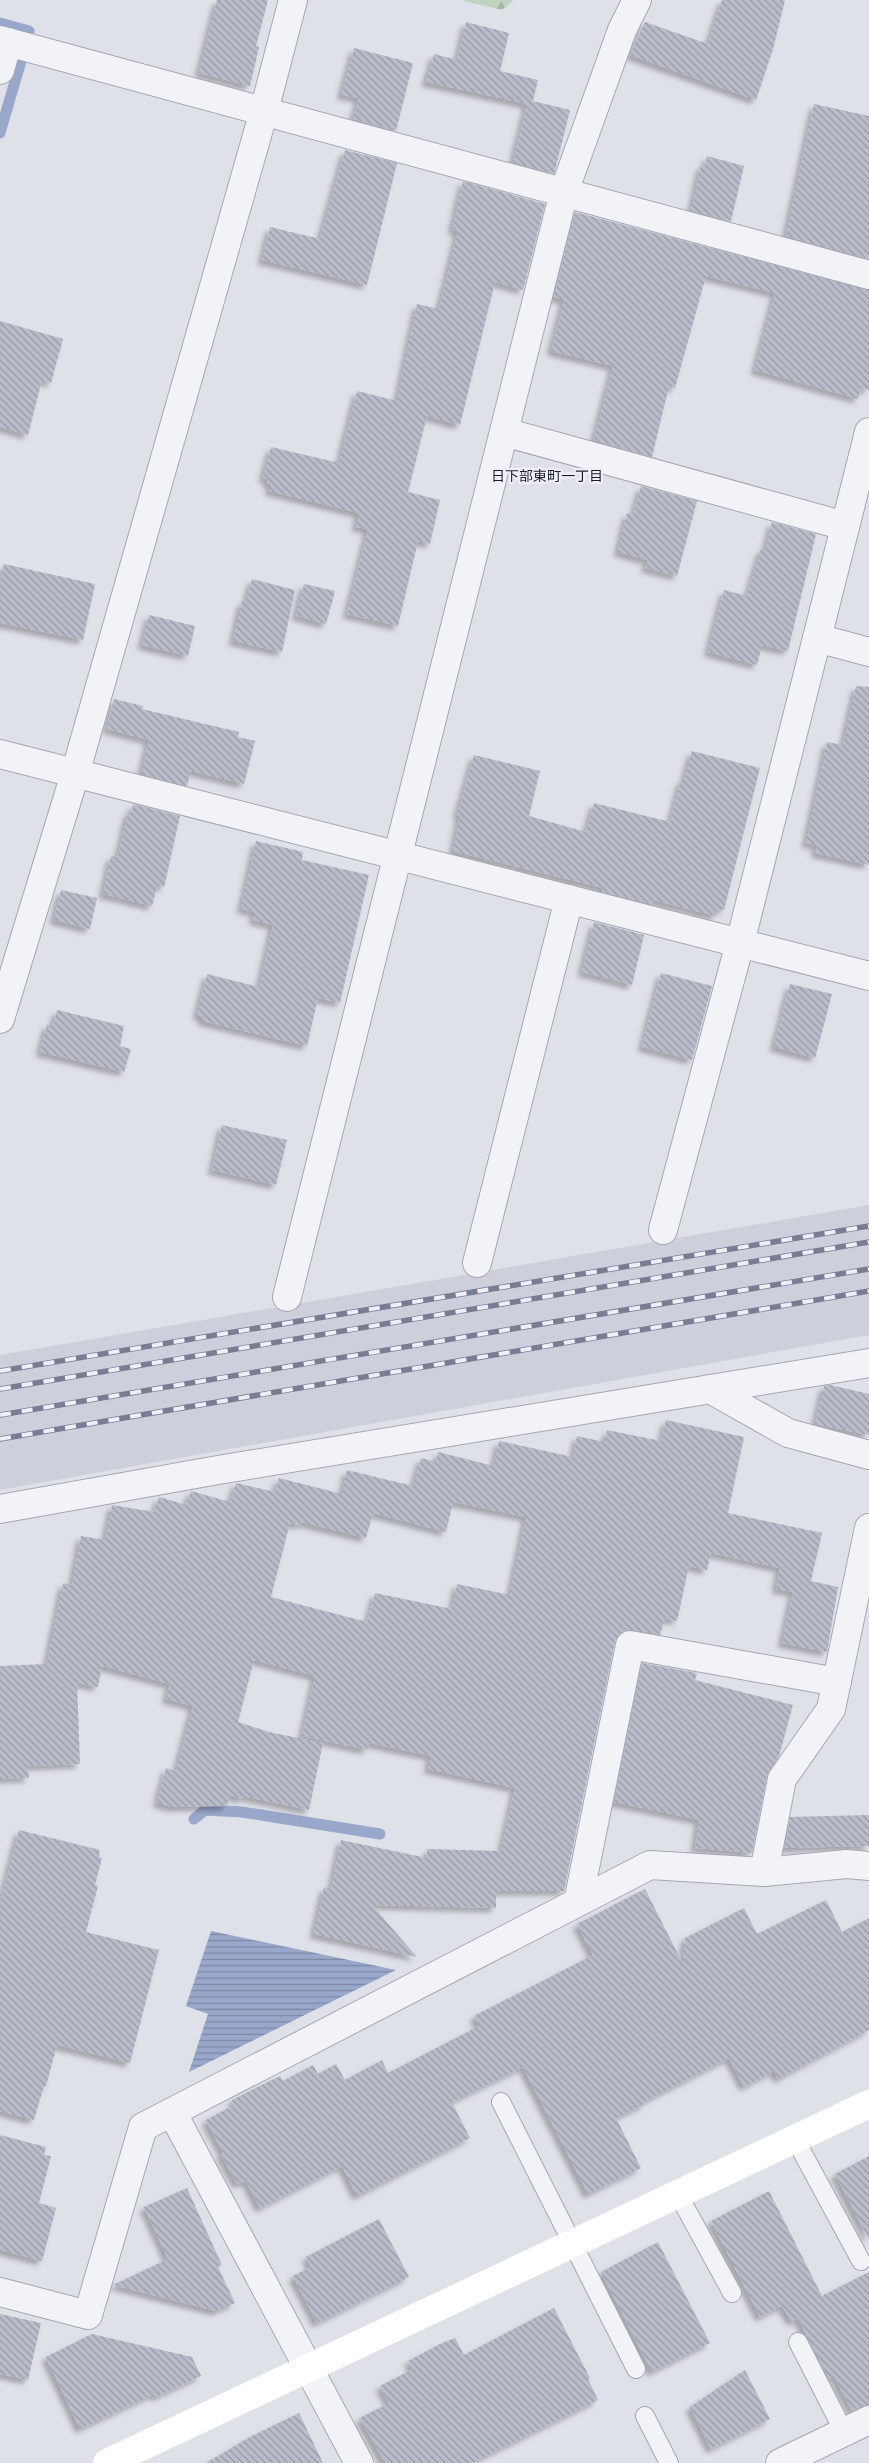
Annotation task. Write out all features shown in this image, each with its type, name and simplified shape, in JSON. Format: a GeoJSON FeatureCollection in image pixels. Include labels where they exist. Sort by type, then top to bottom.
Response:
{"type":"FeatureCollection","features":[{"type":"Feature","properties":{"kind":"street"},"geometry":{"type":"LineString","coordinates":[[0,1019],[75,774],[264,111],[293,0]]}},
{"type":"Feature","properties":{"kind":"street"},"geometry":{"type":"LineString","coordinates":[[287,1297],[564,192],[622,30],[637,0]]}},
{"type":"Feature","properties":{"kind":"street"},"geometry":{"type":"LineString","coordinates":[[0,70],[4,41],[869,275]]}},
{"type":"Feature","properties":{"kind":"street"},"geometry":{"type":"LineString","coordinates":[[504,432],[846,526]]}},
{"type":"Feature","properties":{"kind":"street"},"geometry":{"type":"LineString","coordinates":[[663,1230],[740,943],[869,432]]}},
{"type":"Feature","properties":{"kind":"street"},"geometry":{"type":"LineString","coordinates":[[817,638],[869,652]]}},
{"type":"Feature","properties":{"kind":"street"},"geometry":{"type":"LineString","coordinates":[[0,754],[869,976]]}},
{"type":"Feature","properties":{"kind":"street"},"geometry":{"type":"LineString","coordinates":[[477,1263],[569,900]]}},
{"type":"Feature","properties":{"kind":"street"},"geometry":{"type":"LineString","coordinates":[[0,1509],[218,1470],[869,1363]]}},
{"type":"Feature","properties":{"kind":"street"},"geometry":{"type":"LineString","coordinates":[[710,1389],[788,1433],[869,1455]]}},
{"type":"Feature","properties":{"kind":"street"},"geometry":{"type":"LineString","coordinates":[[764,1872],[782,1778],[831,1709],[869,1528]]}},
{"type":"Feature","properties":{"kind":"street"},"geometry":{"type":"LineString","coordinates":[[578,1902],[630,1645],[837,1682]]}},
{"type":"Feature","properties":{"kind":"street"},"geometry":{"type":"LineString","coordinates":[[0,2292],[88,2316],[143,2127],[650,1865],[764,1872],[847,1864],[869,1866]]}},
{"type":"Feature","properties":{"kind":"street"},"geometry":{"type":"LineString","coordinates":[[107,2463],[869,2104]]}},
{"type":"Feature","properties":{"kind":"street"},"geometry":{"type":"LineString","coordinates":[[172,2112],[359,2463]]}},
{"type":"Feature","properties":{"kind":"street"},"geometry":{"type":"LineString","coordinates":[[780,2463],[869,2420]]}},
{"type":"Feature","properties":{"kind":"lane"},"geometry":{"type":"LineString","coordinates":[[501,2102],[636,2369]]}},
{"type":"Feature","properties":{"kind":"lane"},"geometry":{"type":"LineString","coordinates":[[794,2139],[861,2261]]}},
{"type":"Feature","properties":{"kind":"lane"},"geometry":{"type":"LineString","coordinates":[[678,2194],[732,2293]]}},
{"type":"Feature","properties":{"kind":"lane"},"geometry":{"type":"LineString","coordinates":[[798,2342],[844,2432]]}},
{"type":"Feature","properties":{"kind":"lane"},"geometry":{"type":"LineString","coordinates":[[646,2416],[669,2463]]}},
{"type":"Feature","properties":{"kind":"shaded area"},"geometry":{"type":"Polygon","coordinates":[[[869,1205],[869,1335],[0,1490],[0,1355],[869,1205]]]}},
{"type":"Feature","properties":{"kind":"green space"},"geometry":{"type":"Polygon","coordinates":[[[461,0],[514,0],[502,10],[461,0]]]}},
{"type":"Feature","properties":{"kind":"water"},"geometry":{"type":"Polygon","coordinates":[[[211,1931],[396,1970],[189,2072],[208,2014],[186,2006],[211,1931]]]}},
{"type":"Feature","properties":{"kind":"building"},"geometry":{"type":"Polygon","coordinates":[[[217,0],[268,0],[256,46],[259,47],[250,86],[199,73],[217,0]]]}},
{"type":"Feature","properties":{"kind":"building"},"geometry":{"type":"Polygon","coordinates":[[[722,0],[785,0],[773,49],[756,100],[630,55],[645,22],[708,44],[722,0]]]}},
{"type":"Feature","properties":{"kind":"building"},"geometry":{"type":"Polygon","coordinates":[[[466,22],[509,33],[500,71],[538,80],[533,101],[570,110],[554,174],[513,162],[527,104],[426,82],[434,54],[457,60],[466,22]]]}},
{"type":"Feature","properties":{"kind":"building"},"geometry":{"type":"Polygon","coordinates":[[[354,48],[413,63],[396,131],[353,119],[359,98],[341,95],[354,48]]]}},
{"type":"Feature","properties":{"kind":"building"},"geometry":{"type":"Polygon","coordinates":[[[814,104],[869,116],[869,259],[786,236],[814,104]]]}},
{"type":"Feature","properties":{"kind":"building"},"geometry":{"type":"Polygon","coordinates":[[[345,150],[397,163],[367,285],[262,260],[270,227],[320,239],[345,150]]]}},
{"type":"Feature","properties":{"kind":"building"},"geometry":{"type":"Polygon","coordinates":[[[707,156],[744,166],[731,221],[691,211],[701,165],[705,166],[707,156]]]}},
{"type":"Feature","properties":{"kind":"building"},"geometry":{"type":"Polygon","coordinates":[[[463,181],[545,204],[523,290],[495,282],[460,425],[427,416],[408,492],[440,500],[430,544],[418,541],[398,626],[347,614],[368,529],[356,527],[359,513],[269,491],[271,484],[267,483],[268,479],[263,478],[271,447],[339,463],[357,391],[397,401],[417,304],[439,309],[458,231],[452,230],[463,181]]]}},
{"type":"Feature","properties":{"kind":"building"},"geometry":{"type":"Polygon","coordinates":[[[575,212],[869,290],[869,390],[861,388],[858,399],[755,370],[775,293],[706,276],[675,388],[669,386],[652,457],[594,440],[613,366],[551,351],[564,300],[554,297],[575,212]]]}},
{"type":"Feature","properties":{"kind":"building"},"geometry":{"type":"Polygon","coordinates":[[[0,321],[63,339],[51,383],[42,380],[28,435],[0,427],[0,321]]]}},
{"type":"Feature","properties":{"kind":"building"},"geometry":{"type":"Polygon","coordinates":[[[641,486],[697,501],[677,576],[645,568],[648,560],[618,552],[627,513],[633,515],[641,486]]]}},
{"type":"Feature","properties":{"kind":"building"},"geometry":{"type":"Polygon","coordinates":[[[772,522],[816,534],[788,651],[762,645],[757,665],[708,652],[724,590],[747,596],[761,549],[765,550],[772,522]]]}},
{"type":"Feature","properties":{"kind":"building"},"geometry":{"type":"Polygon","coordinates":[[[4,564],[95,584],[83,640],[0,623],[0,581],[4,564]]]}},
{"type":"Feature","properties":{"kind":"building"},"geometry":{"type":"Polygon","coordinates":[[[252,579],[295,590],[282,652],[233,641],[242,601],[246,602],[252,579]]]}},
{"type":"Feature","properties":{"kind":"building"},"geometry":{"type":"Polygon","coordinates":[[[304,584],[335,591],[326,624],[296,616],[304,584]]]}},
{"type":"Feature","properties":{"kind":"building"},"geometry":{"type":"Polygon","coordinates":[[[149,615],[195,626],[188,656],[142,645],[149,615]]]}},
{"type":"Feature","properties":{"kind":"building"},"geometry":{"type":"Polygon","coordinates":[[[856,686],[869,687],[869,865],[815,853],[817,845],[806,843],[827,742],[843,745],[856,686]]]}},
{"type":"Feature","properties":{"kind":"building"},"geometry":{"type":"Polygon","coordinates":[[[114,699],[143,706],[142,709],[239,732],[238,737],[255,741],[244,784],[191,771],[187,786],[141,774],[149,740],[107,729],[114,699]]]}},
{"type":"Feature","properties":{"kind":"building"},"geometry":{"type":"Polygon","coordinates":[[[692,751],[760,768],[724,910],[718,909],[716,916],[653,900],[652,904],[602,892],[603,888],[453,851],[460,816],[457,815],[474,755],[540,771],[529,816],[586,832],[594,803],[670,822],[681,780],[684,780],[692,751]]]}},
{"type":"Feature","properties":{"kind":"building"},"geometry":{"type":"Polygon","coordinates":[[[133,804],[180,816],[164,887],[157,886],[152,906],[103,894],[111,856],[118,857],[128,812],[131,813],[133,804]]]}},
{"type":"Feature","properties":{"kind":"building"},"geometry":{"type":"Polygon","coordinates":[[[256,841],[303,852],[302,860],[369,875],[340,1003],[318,998],[307,1046],[202,1021],[203,1017],[197,1015],[207,974],[259,987],[273,925],[253,920],[255,912],[241,909],[256,841]]]}},
{"type":"Feature","properties":{"kind":"building"},"geometry":{"type":"Polygon","coordinates":[[[61,890],[97,898],[90,929],[54,920],[61,890]]]}},
{"type":"Feature","properties":{"kind":"building"},"geometry":{"type":"Polygon","coordinates":[[[594,922],[644,935],[632,985],[582,972],[594,922]]]}},
{"type":"Feature","properties":{"kind":"building"},"geometry":{"type":"Polygon","coordinates":[[[661,973],[712,986],[692,1060],[642,1047],[661,973]]]}},
{"type":"Feature","properties":{"kind":"building"},"geometry":{"type":"Polygon","coordinates":[[[790,984],[832,994],[815,1058],[774,1047],[790,984]]]}},
{"type":"Feature","properties":{"kind":"building"},"geometry":{"type":"Polygon","coordinates":[[[57,1010],[124,1026],[120,1046],[131,1049],[124,1072],[40,1052],[47,1024],[53,1026],[57,1010]]]}},
{"type":"Feature","properties":{"kind":"building"},"geometry":{"type":"Polygon","coordinates":[[[222,1125],[287,1140],[276,1185],[212,1170],[222,1125]]]}},
{"type":"Feature","properties":{"kind":"building"},"geometry":{"type":"Polygon","coordinates":[[[830,1385],[869,1394],[869,1435],[815,1424],[824,1386],[830,1385]]]}},
{"type":"Feature","properties":{"kind":"building"},"geometry":{"type":"Polygon","coordinates":[[[666,1420],[744,1437],[728,1513],[822,1533],[811,1581],[838,1587],[827,1652],[782,1643],[793,1592],[776,1589],[780,1568],[711,1553],[707,1570],[689,1566],[677,1621],[665,1618],[660,1635],[625,1630],[619,1634],[615,1641],[564,1891],[496,1891],[496,1908],[372,1905],[417,1957],[314,1934],[324,1887],[331,1889],[341,1840],[427,1858],[427,1849],[501,1851],[515,1788],[428,1769],[431,1756],[369,1743],[367,1750],[302,1736],[315,1676],[254,1660],[238,1722],[269,1732],[323,1743],[309,1810],[243,1796],[243,1799],[229,1795],[227,1806],[172,1807],[157,1803],[166,1768],[176,1771],[193,1706],[166,1699],[170,1684],[102,1666],[98,1687],[77,1683],[80,1764],[28,1766],[29,1778],[0,1779],[0,1666],[47,1664],[63,1583],[72,1585],[81,1536],[105,1540],[112,1505],[154,1512],[159,1497],[186,1505],[191,1491],[230,1502],[236,1483],[275,1492],[279,1478],[342,1494],[347,1470],[413,1486],[421,1458],[436,1462],[438,1452],[494,1466],[499,1441],[573,1457],[577,1436],[605,1442],[607,1430],[661,1441],[666,1420]],[[453,1502],[446,1532],[373,1513],[366,1538],[301,1522],[300,1525],[290,1523],[271,1597],[367,1622],[375,1593],[452,1609],[457,1584],[510,1595],[526,1517],[453,1502]]]}},
{"type":"Feature","properties":{"kind":"building"},"geometry":{"type":"Polygon","coordinates":[[[642,1663],[697,1673],[695,1680],[793,1705],[779,1756],[767,1776],[752,1853],[695,1848],[699,1820],[614,1802],[642,1663]]]}},
{"type":"Feature","properties":{"kind":"building"},"geometry":{"type":"Polygon","coordinates":[[[869,1815],[869,1846],[785,1848],[790,1817],[869,1815]]]}},
{"type":"Feature","properties":{"kind":"building"},"geometry":{"type":"Polygon","coordinates":[[[19,1830],[100,1850],[99,1857],[102,1858],[95,1885],[98,1886],[86,1932],[159,1950],[130,2063],[57,2045],[46,2086],[44,2086],[34,2120],[0,2111],[0,1904],[19,1830]]]}},
{"type":"Feature","properties":{"kind":"building"},"geometry":{"type":"Polygon","coordinates":[[[645,1889],[683,1964],[685,1938],[744,1908],[757,1934],[826,1900],[842,1932],[869,1918],[869,2030],[778,2079],[774,2071],[744,2087],[729,2058],[616,2118],[641,2168],[588,2194],[523,2067],[452,2102],[470,2138],[357,2196],[342,2166],[260,2208],[246,2181],[237,2184],[221,2155],[223,2153],[206,2120],[234,2105],[232,2100],[280,2076],[283,2081],[313,2065],[318,2074],[336,2064],[345,2080],[382,2060],[388,2073],[479,2026],[474,2016],[593,1955],[577,1924],[645,1889]]]}},
{"type":"Feature","properties":{"kind":"building"},"geometry":{"type":"Polygon","coordinates":[[[0,2135],[46,2147],[44,2155],[51,2156],[39,2203],[56,2208],[42,2261],[0,2250],[0,2135]]]}},
{"type":"Feature","properties":{"kind":"building"},"geometry":{"type":"Polygon","coordinates":[[[869,2156],[869,2240],[835,2174],[869,2156]]]}},
{"type":"Feature","properties":{"kind":"building"},"geometry":{"type":"Polygon","coordinates":[[[187,2188],[222,2265],[218,2267],[235,2303],[216,2311],[113,2285],[168,2259],[144,2207],[187,2188]]]}},
{"type":"Feature","properties":{"kind":"building"},"geometry":{"type":"Polygon","coordinates":[[[769,2191],[822,2296],[869,2272],[869,2405],[852,2411],[834,2376],[829,2379],[798,2318],[792,2322],[782,2306],[760,2317],[711,2221],[769,2191]]]}},
{"type":"Feature","properties":{"kind":"building"},"geometry":{"type":"Polygon","coordinates":[[[379,2219],[409,2277],[317,2323],[293,2276],[311,2267],[306,2257],[379,2219]]]}},
{"type":"Feature","properties":{"kind":"building"},"geometry":{"type":"Polygon","coordinates":[[[658,2242],[710,2343],[652,2372],[601,2272],[658,2242]]]}},
{"type":"Feature","properties":{"kind":"building"},"geometry":{"type":"Polygon","coordinates":[[[554,2308],[590,2378],[588,2379],[598,2400],[472,2463],[385,2463],[360,2418],[389,2403],[380,2386],[413,2369],[408,2361],[440,2344],[455,2338],[464,2355],[554,2308]]]}},
{"type":"Feature","properties":{"kind":"building"},"geometry":{"type":"Polygon","coordinates":[[[0,2314],[41,2323],[28,2380],[0,2374],[0,2314]]]}},
{"type":"Feature","properties":{"kind":"building"},"geometry":{"type":"Polygon","coordinates":[[[92,2334],[192,2357],[201,2376],[156,2397],[154,2394],[80,2429],[46,2357],[92,2334]]]}},
{"type":"Feature","properties":{"kind":"building"},"geometry":{"type":"Polygon","coordinates":[[[745,2370],[770,2419],[711,2449],[690,2407],[745,2370]]]}},
{"type":"Feature","properties":{"kind":"building"},"geometry":{"type":"Polygon","coordinates":[[[299,2413],[323,2463],[206,2463],[250,2437],[299,2413]]]}},
{"type":"Feature","properties":{"kind":"waterway"},"geometry":{"type":"LineString","coordinates":[[0,23],[29,31]]}},
{"type":"Feature","properties":{"kind":"waterway"},"geometry":{"type":"LineString","coordinates":[[0,133],[21,61]]}},
{"type":"Feature","properties":{"kind":"waterway"},"geometry":{"type":"LineString","coordinates":[[194,1819],[205,1810],[242,1812],[380,1834]]}},
{"type":"Feature","properties":{"kind":"railway"},"geometry":{"type":"LineString","coordinates":[[0,1371],[869,1226]]}},
{"type":"Feature","properties":{"kind":"railway"},"geometry":{"type":"LineString","coordinates":[[0,1389],[869,1242]]}},
{"type":"Feature","properties":{"kind":"railway"},"geometry":{"type":"LineString","coordinates":[[0,1415],[869,1269]]}},
{"type":"Feature","properties":{"kind":"railway"},"geometry":{"type":"LineString","coordinates":[[0,1439],[869,1291]]}},
{"type":"Feature","properties":{"kind":"district","name":"日下部東町一丁目"},"geometry":{"type":"Point","coordinates":[547,475]}}]}
